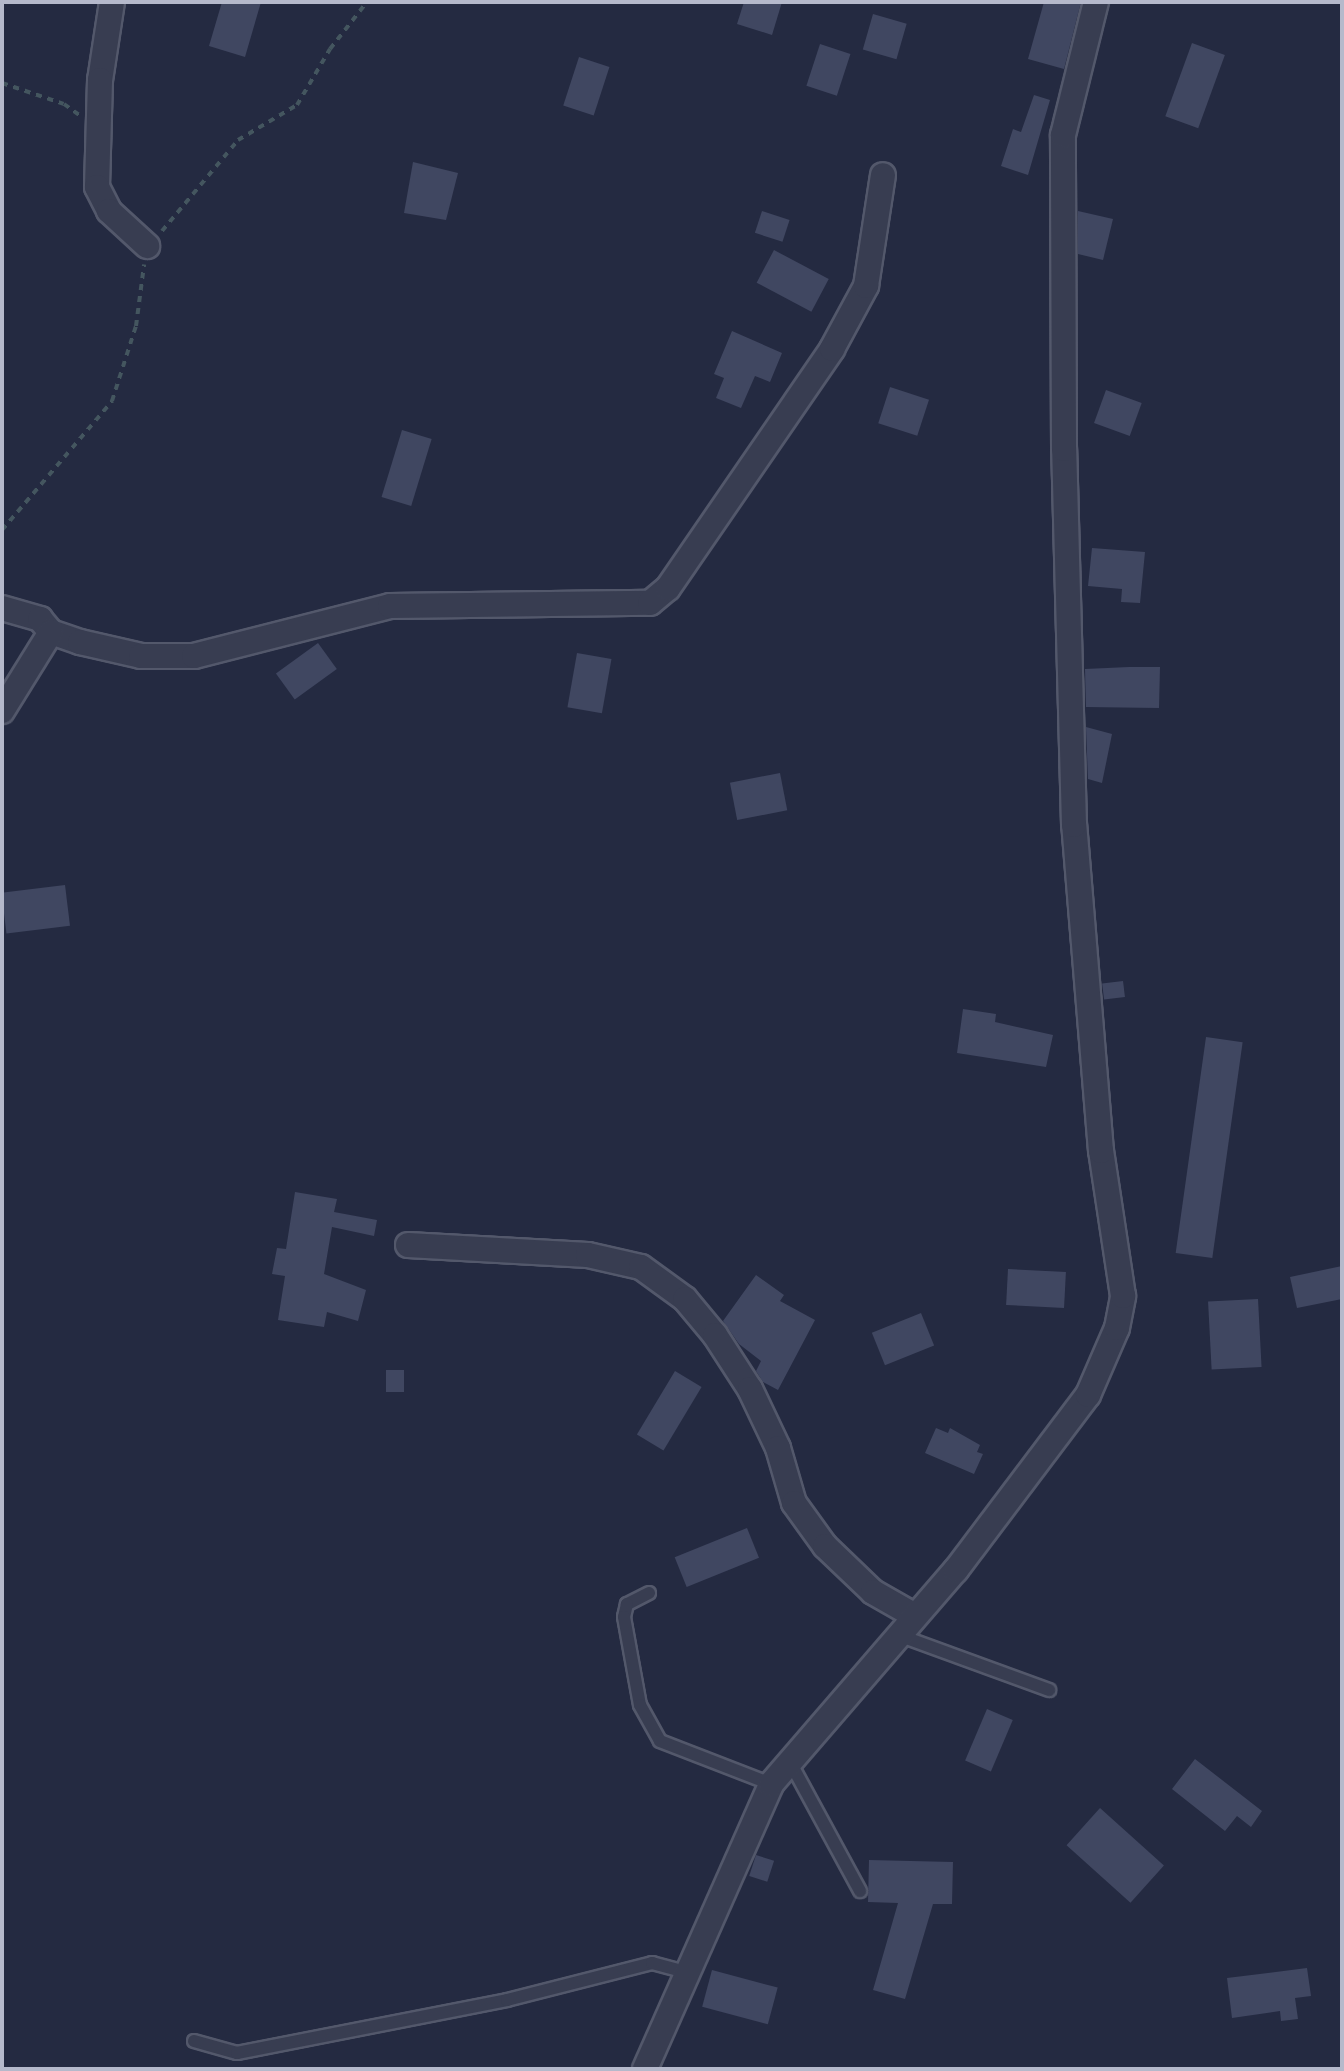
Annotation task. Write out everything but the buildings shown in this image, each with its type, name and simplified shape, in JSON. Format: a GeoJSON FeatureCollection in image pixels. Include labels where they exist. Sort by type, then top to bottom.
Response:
{"type":"FeatureCollection","features":[{"type":"Feature","properties":{"kind":"street"},"geometry":{"type":"LineString","coordinates":[[112,2],[97,128],[97,187],[109,211],[147,246]]}},
{"type":"Feature","properties":{"kind":"street"},"geometry":{"type":"LineString","coordinates":[[645,2069],[685,1972],[771,1784],[956,1570],[1088,1395],[1117,1328],[1123,1296],[1101,1151],[1074,825],[1067,658],[1063,135],[1096,2]]}},
{"type":"Feature","properties":{"kind":"street"},"geometry":{"type":"LineString","coordinates":[[2,608],[40,619],[51,632],[141,656],[194,656],[390,606],[650,603],[668,588],[832,349],[866,286],[883,175]]}},
{"type":"Feature","properties":{"kind":"street"},"geometry":{"type":"LineString","coordinates":[[2,711],[51,632]]}},
{"type":"Feature","properties":{"kind":"street"},"geometry":{"type":"LineString","coordinates":[[408,1245],[588,1255],[641,1267],[674,1291],[715,1335],[750,1389],[778,1448],[794,1503],[825,1546],[873,1592],[915,1616]]}},
{"type":"Feature","properties":{"kind":"lane"},"geometry":{"type":"LineString","coordinates":[[649,1593],[627,1604],[624,1617],[640,1705],[660,1741],[771,1784]]}},
{"type":"Feature","properties":{"kind":"lane"},"geometry":{"type":"LineString","coordinates":[[898,1635],[1049,1690]]}},
{"type":"Feature","properties":{"kind":"lane"},"geometry":{"type":"LineString","coordinates":[[790,1762],[860,1891]]}},
{"type":"Feature","properties":{"kind":"lane"},"geometry":{"type":"LineString","coordinates":[[194,2041],[237,2053],[507,2000],[652,1963],[685,1972]]}},
{"type":"Feature","properties":{"kind":"path"},"geometry":{"type":"LineString","coordinates":[[2,530],[112,401],[136,326],[147,246],[238,140],[297,105],[330,49],[367,2]]}},
{"type":"Feature","properties":{"kind":"path"},"geometry":{"type":"LineString","coordinates":[[2,83],[64,104],[97,128]]}}]}
